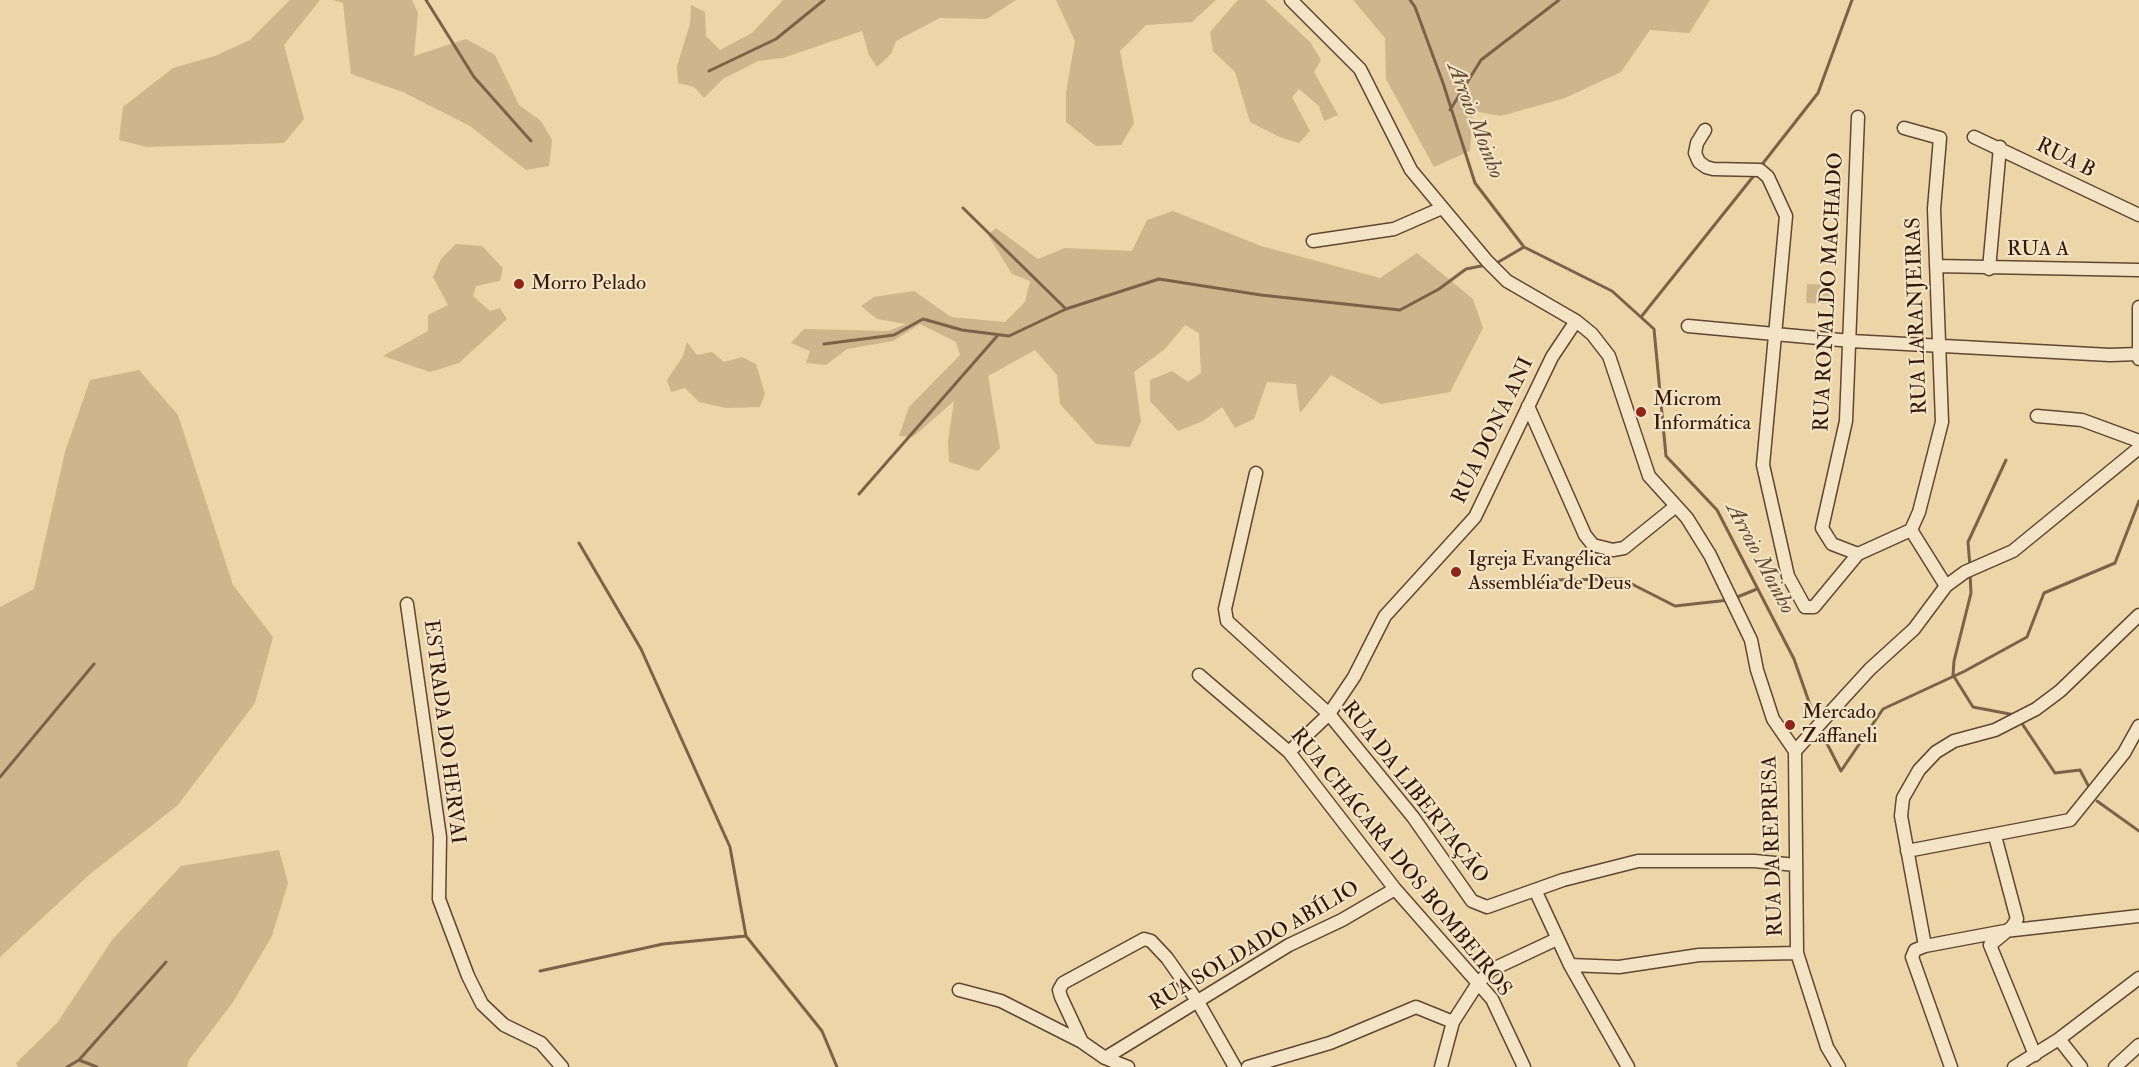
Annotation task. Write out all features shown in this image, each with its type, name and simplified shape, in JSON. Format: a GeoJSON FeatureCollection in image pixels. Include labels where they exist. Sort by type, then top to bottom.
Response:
{"type":"FeatureCollection","features":[{"type":"Feature","properties":{"kind":"street","name":"RUA DA REPRESA"},"geometry":{"type":"LineString","coordinates":[[1291,0],[1360,69],[1411,170],[1507,281],[1576,321],[1592,334],[1609,356],[1649,476],[1676,506],[1710,555],[1751,640],[1757,670],[1773,719],[1795,751],[1797,953],[1827,1047],[1839,1067]]}},
{"type":"Feature","properties":{"kind":"street","name":"RUA RONALDO MACHADO"},"geometry":{"type":"LineString","coordinates":[[1858,117],[1851,341],[1846,422],[1822,528],[1833,544],[1858,554]]}},
{"type":"Feature","properties":{"kind":"street","name":"RUA LARANJEIRAS"},"geometry":{"type":"LineString","coordinates":[[1904,129],[1940,138],[1934,209],[1942,422],[1919,512],[1911,530]]}},
{"type":"Feature","properties":{"kind":"street"},"geometry":{"type":"LineString","coordinates":[[1705,130],[1696,143],[1695,153],[1699,162],[1713,169],[1760,170],[1768,177],[1786,216],[1763,465],[1788,576],[1805,607],[1814,607],[1858,554],[1911,530],[1946,586]]}},
{"type":"Feature","properties":{"kind":"street","name":"RUA B"},"geometry":{"type":"LineString","coordinates":[[1974,137],[2000,147],[2119,208],[2139,215]]}},
{"type":"Feature","properties":{"kind":"street"},"geometry":{"type":"LineString","coordinates":[[1989,269],[2000,147]]}},
{"type":"Feature","properties":{"kind":"street"},"geometry":{"type":"LineString","coordinates":[[1313,241],[1394,229],[1442,208]]}},
{"type":"Feature","properties":{"kind":"street","name":"RUA A"},"geometry":{"type":"LineString","coordinates":[[1936,266],[1989,269],[2139,270]]}},
{"type":"Feature","properties":{"kind":"street"},"geometry":{"type":"LineString","coordinates":[[2139,307],[2139,359]]}},
{"type":"Feature","properties":{"kind":"street","name":"RUA DONA ANI"},"geometry":{"type":"LineString","coordinates":[[1289,752],[1329,714],[1354,677],[1384,616],[1475,517],[1552,357],[1576,321]]}},
{"type":"Feature","properties":{"kind":"street"},"geometry":{"type":"LineString","coordinates":[[1688,326],[1851,341],[2110,355],[2138,354]]}},
{"type":"Feature","properties":{"kind":"street"},"geometry":{"type":"LineString","coordinates":[[1528,406],[1585,535],[1593,545],[1613,550],[1624,548],[1676,506]]}},
{"type":"Feature","properties":{"kind":"street"},"geometry":{"type":"LineString","coordinates":[[2037,416],[2082,420],[2139,441]]}},
{"type":"Feature","properties":{"kind":"street"},"geometry":{"type":"LineString","coordinates":[[1795,751],[1870,669],[1914,629],[1946,586],[1965,572],[2013,551],[2139,448]]}},
{"type":"Feature","properties":{"kind":"street","name":"RUA DA LIBERTAÇÃO"},"geometry":{"type":"LineString","coordinates":[[1256,473],[1225,609],[1227,621],[1329,714],[1413,818],[1472,901],[1487,907],[1536,892],[1563,880],[1638,861],[1754,861],[1796,865]]}},
{"type":"Feature","properties":{"kind":"street","name":"ESTRADA DO HERVAI"},"geometry":{"type":"LineString","coordinates":[[406,604],[440,837],[439,899],[468,976],[482,1004],[504,1025],[541,1043],[562,1067]]}},
{"type":"Feature","properties":{"kind":"street"},"geometry":{"type":"LineString","coordinates":[[1925,946],[1901,816],[1904,798],[1919,770],[1936,752],[1954,741],[1995,730],[2036,709],[2060,691],[2139,615]]}},
{"type":"Feature","properties":{"kind":"street","name":"RUA CHÁCARA DOS BOMBEIROS"},"geometry":{"type":"LineString","coordinates":[[1199,675],[1289,752],[1395,889],[1492,999],[1524,1067]]}},
{"type":"Feature","properties":{"kind":"street"},"geometry":{"type":"LineString","coordinates":[[1907,851],[2070,820],[2124,753],[2139,726]]}},
{"type":"Feature","properties":{"kind":"street"},"geometry":{"type":"LineString","coordinates":[[1995,836],[2017,919],[2015,924],[1990,945],[2035,1055]]}},
{"type":"Feature","properties":{"kind":"street","name":"RUA SOLDADO ABÍLIO"},"geometry":{"type":"LineString","coordinates":[[1104,1058],[1289,945],[1342,920],[1395,889]]}},
{"type":"Feature","properties":{"kind":"street"},"geometry":{"type":"LineString","coordinates":[[1536,892],[1570,965],[1628,1067]]}},
{"type":"Feature","properties":{"kind":"street"},"geometry":{"type":"LineString","coordinates":[[1951,1067],[1912,957],[1916,950],[1925,946],[2005,931],[2139,916]]}},
{"type":"Feature","properties":{"kind":"street"},"geometry":{"type":"LineString","coordinates":[[1082,1042],[1061,997],[1059,990],[1063,983],[1144,939],[1151,941],[1167,958],[1198,1002],[1235,1067]]}},
{"type":"Feature","properties":{"kind":"street"},"geometry":{"type":"LineString","coordinates":[[1440,1067],[1454,1022],[1478,983],[1491,970],[1557,939]]}},
{"type":"Feature","properties":{"kind":"street"},"geometry":{"type":"LineString","coordinates":[[1570,965],[1619,967],[1699,955],[1797,953]]}},
{"type":"Feature","properties":{"kind":"street"},"geometry":{"type":"LineString","coordinates":[[2013,1067],[2059,1039],[2139,978]]}},
{"type":"Feature","properties":{"kind":"street"},"geometry":{"type":"LineString","coordinates":[[959,990],[1002,1001],[1082,1042],[1104,1058],[1128,1067]]}},
{"type":"Feature","properties":{"kind":"street"},"geometry":{"type":"LineString","coordinates":[[1248,1067],[1330,1043],[1416,1007],[1454,1022]]}},
{"type":"Feature","properties":{"kind":"street"},"geometry":{"type":"LineString","coordinates":[[2059,1039],[2081,1067]]}},
{"type":"Feature","properties":{"kind":"street"},"geometry":{"type":"LineString","coordinates":[[2115,1067],[2139,1045]]}},
{"type":"Feature","properties":{"kind":"shaded area"},"geometry":{"type":"Polygon","coordinates":[[[290,0],[320,0],[284,45],[304,119],[284,143],[147,147],[119,140],[123,107],[173,68],[215,56],[250,40],[290,0]]]}},
{"type":"Feature","properties":{"kind":"shaded area"},"geometry":{"type":"Polygon","coordinates":[[[332,0],[412,0],[418,13],[414,56],[466,39],[495,55],[519,105],[541,121],[552,140],[549,166],[526,170],[470,126],[403,92],[351,74],[343,3],[332,0]]]}},
{"type":"Feature","properties":{"kind":"shaded area"},"geometry":{"type":"Polygon","coordinates":[[[783,0],[1016,0],[987,19],[940,18],[896,41],[891,54],[877,67],[869,55],[862,31],[783,58],[758,61],[723,79],[704,98],[694,87],[678,83],[677,66],[690,24],[691,5],[705,12],[706,36],[720,50],[752,33],[783,0]]]}},
{"type":"Feature","properties":{"kind":"shaded area"},"geometry":{"type":"Polygon","coordinates":[[[1056,0],[1216,0],[1192,22],[1146,25],[1120,51],[1134,123],[1121,145],[1096,146],[1066,122],[1066,92],[1075,41],[1056,0]]]}},
{"type":"Feature","properties":{"kind":"shaded area"},"geometry":{"type":"Polygon","coordinates":[[[1238,0],[1265,0],[1310,42],[1321,60],[1314,72],[1338,115],[1324,121],[1319,106],[1299,89],[1292,97],[1310,131],[1299,143],[1282,138],[1250,122],[1235,72],[1213,51],[1210,32],[1238,0]]]}},
{"type":"Feature","properties":{"kind":"shaded area"},"geometry":{"type":"Polygon","coordinates":[[[1353,0],[1710,0],[1689,33],[1650,30],[1621,72],[1565,98],[1501,116],[1473,111],[1470,151],[1434,167],[1386,79],[1385,38],[1353,0]]]}},
{"type":"Feature","properties":{"kind":"shaded area"},"geometry":{"type":"Polygon","coordinates":[[[1173,211],[1261,246],[1380,278],[1417,253],[1473,299],[1483,328],[1450,392],[1381,404],[1331,375],[1300,413],[1296,384],[1267,382],[1254,419],[1235,428],[1222,407],[1203,421],[1178,431],[1150,401],[1150,380],[1172,371],[1188,382],[1201,373],[1199,333],[1185,325],[1165,349],[1134,372],[1141,421],[1130,447],[1096,444],[1060,404],[1057,375],[1035,350],[988,376],[1000,448],[978,471],[949,462],[948,441],[954,401],[913,437],[899,436],[909,407],[960,355],[956,342],[920,324],[893,341],[847,349],[826,365],[806,363],[810,351],[791,343],[804,329],[888,331],[906,324],[877,319],[861,306],[874,297],[914,291],[951,317],[1005,322],[1025,302],[1030,281],[1012,274],[988,235],[996,228],[1038,259],[1065,248],[1132,251],[1147,220],[1173,211]]]}},
{"type":"Feature","properties":{"kind":"shaded area"},"geometry":{"type":"Polygon","coordinates":[[[456,244],[482,246],[503,268],[500,281],[476,286],[473,296],[490,311],[500,308],[507,319],[459,363],[430,372],[383,356],[428,331],[428,315],[448,305],[433,277],[441,259],[456,244]]]}},
{"type":"Feature","properties":{"kind":"shaded area"},"geometry":{"type":"Polygon","coordinates":[[[1807,284],[1833,285],[1832,304],[1806,303],[1807,284]]]}},
{"type":"Feature","properties":{"kind":"shaded area"},"geometry":{"type":"Polygon","coordinates":[[[687,342],[697,355],[712,352],[724,362],[742,357],[756,364],[765,394],[760,407],[726,408],[699,402],[685,388],[671,392],[667,380],[683,356],[687,342]]]}},
{"type":"Feature","properties":{"kind":"shaded area"},"geometry":{"type":"Polygon","coordinates":[[[139,370],[178,415],[233,585],[273,637],[255,703],[178,805],[90,874],[0,957],[0,607],[34,589],[65,452],[90,380],[139,370]]]}},
{"type":"Feature","properties":{"kind":"shaded area"},"geometry":{"type":"Polygon","coordinates":[[[279,850],[288,883],[272,936],[233,1002],[189,1060],[187,1067],[18,1067],[16,1063],[57,1023],[112,940],[181,866],[279,850]]]}},
{"type":"Feature","properties":{"kind":"waterway"},"geometry":{"type":"LineString","coordinates":[[426,0],[474,77],[531,141]]}},
{"type":"Feature","properties":{"kind":"waterway"},"geometry":{"type":"LineString","coordinates":[[709,71],[776,39],[824,0]]}},
{"type":"Feature","properties":{"kind":"waterway","name":"Arroio Moinho"},"geometry":{"type":"LineString","coordinates":[[1410,0],[1415,7],[1443,83],[1475,183],[1524,247],[1612,291],[1654,329],[1666,456],[1717,510],[1794,659],[1816,722]]}},
{"type":"Feature","properties":{"kind":"waterway"},"geometry":{"type":"LineString","coordinates":[[1450,110],[1481,60],[1559,0]]}},
{"type":"Feature","properties":{"kind":"waterway"},"geometry":{"type":"LineString","coordinates":[[1760,167],[1818,93],[1852,0]]}},
{"type":"Feature","properties":{"kind":"waterway"},"geometry":{"type":"LineString","coordinates":[[1641,317],[1756,173]]}},
{"type":"Feature","properties":{"kind":"waterway"},"geometry":{"type":"LineString","coordinates":[[963,208],[1066,309]]}},
{"type":"Feature","properties":{"kind":"waterway"},"geometry":{"type":"LineString","coordinates":[[1495,264],[1524,247]]}},
{"type":"Feature","properties":{"kind":"waterway"},"geometry":{"type":"LineString","coordinates":[[824,344],[894,335],[923,319],[962,330],[1009,336],[1066,309],[1159,279],[1261,295],[1400,310],[1439,289],[1466,269],[1486,265]]}},
{"type":"Feature","properties":{"kind":"waterway"},"geometry":{"type":"LineString","coordinates":[[859,494],[998,335]]}},
{"type":"Feature","properties":{"kind":"waterway"},"geometry":{"type":"LineString","coordinates":[[1970,567],[1968,542],[2006,460]]}},
{"type":"Feature","properties":{"kind":"waterway"},"geometry":{"type":"LineString","coordinates":[[1819,728],[1841,771],[1883,709],[1965,671],[2027,637],[2044,593],[2115,563],[2139,501]]}},
{"type":"Feature","properties":{"kind":"waterway"},"geometry":{"type":"LineString","coordinates":[[579,543],[641,649],[730,847],[746,936],[822,1031],[837,1067]]}},
{"type":"Feature","properties":{"kind":"waterway"},"geometry":{"type":"LineString","coordinates":[[1970,573],[1971,593],[1954,661],[1953,675],[1973,707],[2015,715]]}},
{"type":"Feature","properties":{"kind":"waterway"},"geometry":{"type":"LineString","coordinates":[[1552,580],[1622,579],[1675,606],[1729,600]]}},
{"type":"Feature","properties":{"kind":"waterway"},"geometry":{"type":"LineString","coordinates":[[1735,598],[1757,589]]}},
{"type":"Feature","properties":{"kind":"waterway"},"geometry":{"type":"LineString","coordinates":[[0,777],[94,664]]}},
{"type":"Feature","properties":{"kind":"waterway"},"geometry":{"type":"LineString","coordinates":[[2021,722],[2055,773],[2080,770],[2090,789]]}},
{"type":"Feature","properties":{"kind":"waterway"},"geometry":{"type":"LineString","coordinates":[[2097,801],[2139,831]]}},
{"type":"Feature","properties":{"kind":"waterway"},"geometry":{"type":"LineString","coordinates":[[540,971],[663,944],[746,936]]}},
{"type":"Feature","properties":{"kind":"waterway"},"geometry":{"type":"LineString","coordinates":[[67,1067],[79,1060],[166,962]]}},
{"type":"Feature","properties":{"kind":"waterway"},"geometry":{"type":"LineString","coordinates":[[79,1060],[97,1067]]}},
{"type":"Feature","properties":{"kind":"place","name":"Morro Pelado"},"geometry":{"type":"Point","coordinates":[519,284]}},
{"type":"Feature","properties":{"kind":"place","name":"Microm Informática"},"geometry":{"type":"Point","coordinates":[1641,412]}},
{"type":"Feature","properties":{"kind":"place","name":"Igreja Evangélica Assembléia de Deus"},"geometry":{"type":"Point","coordinates":[1456,572]}},
{"type":"Feature","properties":{"kind":"place","name":"Mercado Zaffaneli"},"geometry":{"type":"Point","coordinates":[1790,725]}}]}
